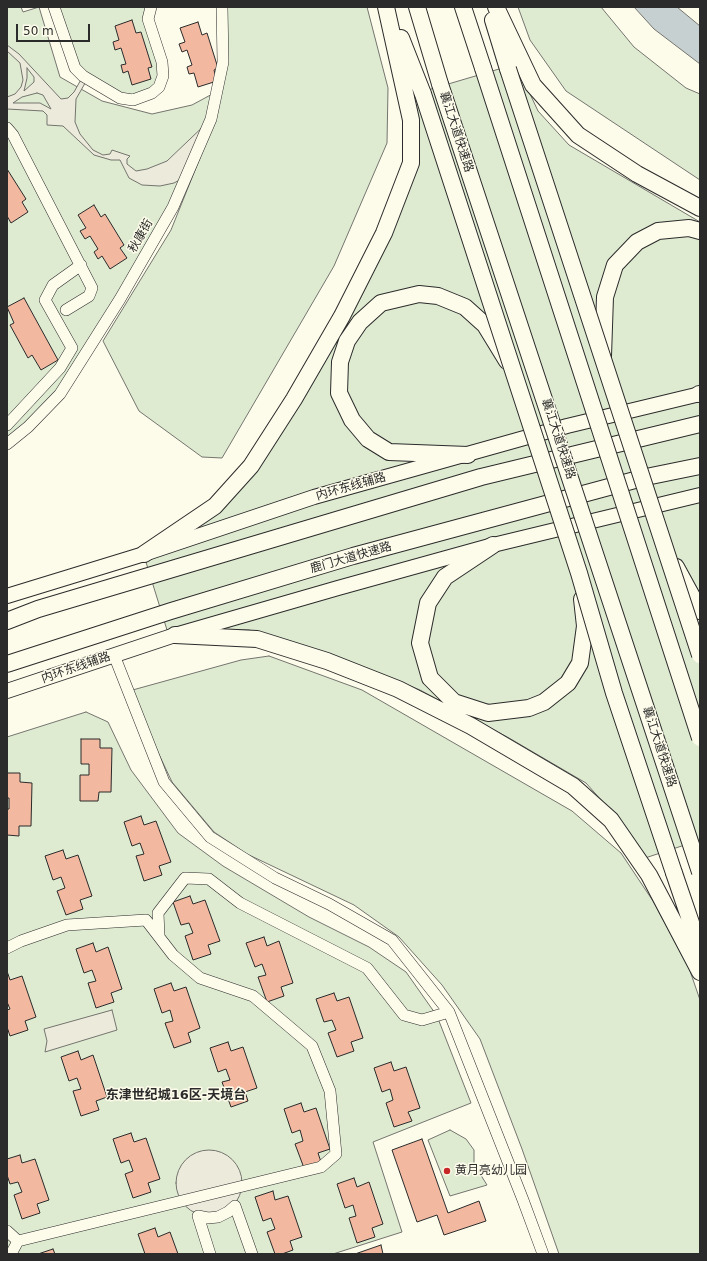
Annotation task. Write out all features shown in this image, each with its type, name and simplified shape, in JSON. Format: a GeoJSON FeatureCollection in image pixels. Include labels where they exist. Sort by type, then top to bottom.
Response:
{"type":"FeatureCollection","features":[{"type":"Feature","properties":{"kind":"highway"},"geometry":{"type":"LineString","coordinates":[[387,7],[422,94],[509,364],[579,573],[614,693],[700,949]]}},
{"type":"Feature","properties":{"kind":"highway"},"geometry":{"type":"LineString","coordinates":[[144,554],[215,506],[251,466],[294,398],[342,316],[384,233],[411,163],[411,120],[387,7]]}},
{"type":"Feature","properties":{"kind":"highway","name":"襄江大道快速路"},"geometry":{"type":"LineString","coordinates":[[416,7],[440,84],[700,872]]}},
{"type":"Feature","properties":{"kind":"highway"},"geometry":{"type":"LineString","coordinates":[[463,7],[700,738]]}},
{"type":"Feature","properties":{"kind":"highway"},"geometry":{"type":"LineString","coordinates":[[489,7],[700,655]]}},
{"type":"Feature","properties":{"kind":"highway"},"geometry":{"type":"LineString","coordinates":[[496,7],[533,85],[578,135],[637,174],[700,208]]}},
{"type":"Feature","properties":{"kind":"highway"},"geometry":{"type":"LineString","coordinates":[[603,356],[605,297],[615,265],[637,242],[658,230],[689,228],[700,231]]}},
{"type":"Feature","properties":{"kind":"highway"},"geometry":{"type":"LineString","coordinates":[[468,454],[389,452],[368,439],[352,420],[339,393],[340,362],[347,341],[360,322],[381,303],[419,294],[438,296],[465,307],[485,325],[509,364]]}},
{"type":"Feature","properties":{"kind":"highway"},"geometry":{"type":"LineString","coordinates":[[7,620],[481,477],[700,424]]}},
{"type":"Feature","properties":{"kind":"highway","name":"鹿门大道快速路"},"geometry":{"type":"LineString","coordinates":[[7,664],[171,611],[353,556],[638,479],[700,466]]}},
{"type":"Feature","properties":{"kind":"highway"},"geometry":{"type":"LineString","coordinates":[[664,544],[700,610]]}},
{"type":"Feature","properties":{"kind":"highway"},"geometry":{"type":"LineString","coordinates":[[493,545],[445,578],[428,603],[420,644],[430,678],[454,702],[488,713],[529,708],[544,702],[568,683],[580,663],[585,626],[579,573]]}},
{"type":"Feature","properties":{"kind":"highway"},"geometry":{"type":"LineString","coordinates":[[175,635],[257,639],[327,661],[398,689],[471,726],[573,786],[611,820],[649,875],[700,972]]}},
{"type":"Feature","properties":{"kind":"main road","name":"内环东线辅路"},"geometry":{"type":"LineString","coordinates":[[7,596],[144,554],[314,497],[567,426],[700,394]]}},
{"type":"Feature","properties":{"kind":"main road","name":"内环东线辅路"},"geometry":{"type":"LineString","coordinates":[[7,691],[175,635],[493,545],[700,495]]}},
{"type":"Feature","properties":{"kind":"street"},"geometry":{"type":"LineString","coordinates":[[54,7],[75,68],[83,76],[120,98],[133,100],[152,94],[159,86],[163,76],[162,62],[148,19],[151,7]]}},
{"type":"Feature","properties":{"kind":"street","name":"秋康街"},"geometry":{"type":"LineString","coordinates":[[7,444],[28,427],[60,394],[120,299],[173,207],[211,119],[223,62],[222,7]]}},
{"type":"Feature","properties":{"kind":"street"},"geometry":{"type":"LineString","coordinates":[[7,128],[13,135],[92,288],[89,296],[66,310]]}},
{"type":"Feature","properties":{"kind":"street"},"geometry":{"type":"LineString","coordinates":[[7,425],[60,368],[72,348],[45,300],[53,285],[81,265]]}},
{"type":"Feature","properties":{"kind":"street"},"geometry":{"type":"LineString","coordinates":[[114,655],[164,782],[210,837],[275,878],[329,904],[392,940],[449,1012],[524,1200],[539,1253]]}},
{"type":"Feature","properties":{"kind":"street"},"geometry":{"type":"LineString","coordinates":[[7,948],[21,941],[67,925],[146,920],[158,913],[185,878],[209,879],[240,903],[367,968],[404,1015],[422,1020],[449,1012]]}},
{"type":"Feature","properties":{"kind":"street"},"geometry":{"type":"LineString","coordinates":[[158,913],[159,936]]}},
{"type":"Feature","properties":{"kind":"street"},"geometry":{"type":"LineString","coordinates":[[11,1254],[18,1241],[321,1167],[336,1154],[330,1091],[312,1046],[253,996],[200,978],[173,955],[146,920]]}},
{"type":"Feature","properties":{"kind":"street"},"geometry":{"type":"LineString","coordinates":[[210,1254],[198,1216],[208,1218],[218,1217],[236,1206],[252,1254]]}},
{"type":"Feature","properties":{"kind":"street"},"geometry":{"type":"LineString","coordinates":[[7,1231],[18,1241]]}},
{"type":"Feature","properties":{"kind":"green space"},"geometry":{"type":"Polygon","coordinates":[[[7,7],[21,7],[23,12],[39,7],[60,77],[102,101],[152,114],[192,105],[216,92],[173,207],[60,394],[7,444],[7,7]]]}},
{"type":"Feature","properties":{"kind":"green space"},"geometry":{"type":"Polygon","coordinates":[[[54,7],[151,7],[162,62],[159,87],[133,100],[83,76],[54,7]]]}},
{"type":"Feature","properties":{"kind":"green space"},"geometry":{"type":"Polygon","coordinates":[[[225,7],[367,7],[388,88],[387,143],[334,266],[222,458],[202,457],[139,411],[103,341],[171,230],[212,128],[225,7]]]}},
{"type":"Feature","properties":{"kind":"green space"},"geometry":{"type":"Polygon","coordinates":[[[518,7],[601,7],[634,47],[686,88],[700,94],[700,180],[566,91],[530,40],[518,7]]]}},
{"type":"Feature","properties":{"kind":"green space"},"geometry":{"type":"Polygon","coordinates":[[[516,64],[538,111],[569,145],[700,222],[700,840],[642,859],[618,819],[586,783],[509,738],[420,690],[348,661],[249,630],[167,630],[145,559],[247,480],[319,372],[367,281],[403,202],[411,95],[516,64]]]}},
{"type":"Feature","properties":{"kind":"green space"},"geometry":{"type":"Polygon","coordinates":[[[269,656],[362,690],[572,811],[621,853],[653,901],[689,968],[700,1000],[700,1254],[559,1254],[522,1149],[480,1039],[442,985],[399,937],[354,905],[247,854],[214,832],[172,782],[129,691],[241,660],[269,656]]]}},
{"type":"Feature","properties":{"kind":"green space"},"geometry":{"type":"Polygon","coordinates":[[[86,712],[108,722],[131,770],[178,833],[223,866],[309,917],[369,947],[406,972],[437,1016],[471,1103],[373,1142],[402,1232],[333,1254],[7,1254],[7,737],[86,712]]]}},
{"type":"Feature","properties":{"kind":"green space"},"geometry":{"type":"Polygon","coordinates":[[[450,1130],[466,1139],[474,1150],[474,1164],[487,1185],[450,1196],[428,1140],[450,1130]]]}},
{"type":"Feature","properties":{"kind":"shaded area"},"geometry":{"type":"Polygon","coordinates":[[[634,7],[677,7],[700,26],[700,64],[654,29],[634,7]]]}},
{"type":"Feature","properties":{"kind":"shaded area"},"geometry":{"type":"Polygon","coordinates":[[[7,45],[19,54],[61,99],[68,98],[74,92],[83,76],[88,78],[76,99],[75,122],[80,134],[93,150],[103,155],[110,154],[112,150],[130,156],[127,159],[127,164],[136,171],[147,169],[167,161],[211,119],[185,177],[174,183],[160,186],[142,185],[129,178],[120,160],[111,160],[94,155],[63,126],[47,125],[47,115],[43,111],[7,109],[7,97],[15,94],[21,87],[23,80],[20,63],[7,51],[7,45]],[[27,68],[27,78],[24,91],[34,82],[34,77],[27,68]],[[37,93],[22,97],[13,103],[40,103],[51,109],[43,95],[37,93]]]}},
{"type":"Feature","properties":{"kind":"shaded area"},"geometry":{"type":"Polygon","coordinates":[[[112,1010],[117,1030],[45,1052],[47,1041],[44,1029],[112,1010]]]}},
{"type":"Feature","properties":{"kind":"shaded area"},"geometry":{"type":"Polygon","coordinates":[[[202,1150],[216,1150],[228,1155],[237,1164],[242,1176],[240,1196],[233,1207],[216,1216],[202,1216],[190,1211],[181,1202],[176,1190],[176,1176],[181,1164],[190,1155],[202,1150]]]}},
{"type":"Feature","properties":{"kind":"building"},"geometry":{"type":"Polygon","coordinates":[[[132,20],[136,33],[141,32],[152,67],[148,68],[151,79],[132,85],[128,71],[123,73],[121,65],[126,64],[121,48],[115,50],[113,42],[119,40],[115,26],[132,20]]]}},
{"type":"Feature","properties":{"kind":"building"},"geometry":{"type":"Polygon","coordinates":[[[198,22],[202,35],[207,33],[218,68],[214,70],[217,81],[198,87],[194,73],[189,74],[187,67],[192,65],[187,50],[182,52],[179,44],[185,42],[180,28],[198,22]]]}},
{"type":"Feature","properties":{"kind":"building"},"geometry":{"type":"Polygon","coordinates":[[[7,169],[26,199],[22,202],[28,212],[11,223],[7,216],[7,169]]]}},
{"type":"Feature","properties":{"kind":"building"},"geometry":{"type":"Polygon","coordinates":[[[94,205],[101,217],[105,214],[124,245],[120,248],[127,258],[110,269],[102,256],[98,259],[94,252],[98,249],[90,236],[85,239],[80,231],[86,228],[78,215],[94,205]]]}},
{"type":"Feature","properties":{"kind":"building"},"geometry":{"type":"Polygon","coordinates":[[[24,298],[58,360],[41,370],[32,355],[28,358],[10,325],[14,323],[7,307],[24,298]]]}},
{"type":"Feature","properties":{"kind":"building"},"geometry":{"type":"Polygon","coordinates":[[[81,739],[100,739],[100,748],[112,748],[111,792],[99,792],[98,801],[80,801],[80,775],[89,775],[89,764],[81,764],[81,739]]]}},
{"type":"Feature","properties":{"kind":"building"},"geometry":{"type":"Polygon","coordinates":[[[7,773],[20,773],[20,782],[32,783],[31,826],[19,826],[19,836],[7,835],[7,809],[9,809],[9,798],[7,798],[7,773]]]}},
{"type":"Feature","properties":{"kind":"building"},"geometry":{"type":"Polygon","coordinates":[[[141,816],[144,825],[156,821],[171,862],[159,866],[162,875],[144,881],[136,856],[144,854],[140,843],[132,846],[124,822],[141,816]]]}},
{"type":"Feature","properties":{"kind":"building"},"geometry":{"type":"Polygon","coordinates":[[[63,850],[66,859],[78,855],[92,896],[80,900],[83,909],[66,915],[57,891],[65,888],[61,877],[53,880],[45,856],[63,850]]]}},
{"type":"Feature","properties":{"kind":"building"},"geometry":{"type":"Polygon","coordinates":[[[190,896],[193,904],[205,900],[220,941],[208,945],[211,954],[193,960],[185,936],[193,933],[189,923],[181,925],[173,902],[190,896]]]}},
{"type":"Feature","properties":{"kind":"building"},"geometry":{"type":"Polygon","coordinates":[[[264,937],[267,946],[279,941],[293,983],[281,987],[284,996],[267,1002],[258,977],[266,975],[262,964],[255,967],[246,943],[264,937]]]}},
{"type":"Feature","properties":{"kind":"building"},"geometry":{"type":"Polygon","coordinates":[[[93,943],[96,952],[108,947],[122,989],[111,993],[114,1002],[96,1008],[88,983],[96,981],[92,970],[84,973],[76,949],[93,943]]]}},
{"type":"Feature","properties":{"kind":"building"},"geometry":{"type":"Polygon","coordinates":[[[7,971],[10,980],[22,976],[36,1017],[25,1021],[28,1030],[10,1036],[7,1027],[7,1010],[10,1009],[7,1002],[7,971]]]}},
{"type":"Feature","properties":{"kind":"building"},"geometry":{"type":"Polygon","coordinates":[[[171,983],[174,991],[186,987],[200,1028],[188,1033],[191,1042],[174,1048],[165,1023],[173,1021],[170,1010],[162,1013],[154,989],[171,983]]]}},
{"type":"Feature","properties":{"kind":"building"},"geometry":{"type":"Polygon","coordinates":[[[334,993],[337,1001],[349,997],[363,1038],[351,1042],[354,1051],[337,1057],[328,1033],[336,1030],[332,1020],[324,1022],[316,999],[334,993]]]}},
{"type":"Feature","properties":{"kind":"building"},"geometry":{"type":"Polygon","coordinates":[[[228,1042],[231,1051],[243,1047],[257,1088],[245,1092],[248,1101],[231,1107],[222,1082],[230,1080],[226,1069],[218,1072],[210,1048],[228,1042]]]}},
{"type":"Feature","properties":{"kind":"building"},"geometry":{"type":"Polygon","coordinates":[[[78,1051],[81,1060],[93,1055],[107,1097],[96,1101],[99,1110],[81,1116],[73,1091],[81,1089],[77,1078],[69,1081],[61,1057],[78,1051]]]}},
{"type":"Feature","properties":{"kind":"building"},"geometry":{"type":"Polygon","coordinates":[[[391,1062],[394,1071],[406,1067],[420,1108],[408,1112],[412,1121],[394,1127],[386,1103],[393,1100],[390,1089],[382,1092],[374,1068],[391,1062]]]}},
{"type":"Feature","properties":{"kind":"building"},"geometry":{"type":"Polygon","coordinates":[[[301,1103],[304,1112],[316,1108],[330,1149],[318,1153],[321,1162],[304,1168],[295,1144],[303,1141],[300,1130],[292,1133],[284,1109],[301,1103]]]}},
{"type":"Feature","properties":{"kind":"building"},"geometry":{"type":"Polygon","coordinates":[[[131,1133],[134,1142],[146,1138],[160,1179],[148,1183],[151,1192],[133,1198],[125,1174],[133,1171],[129,1160],[121,1163],[113,1139],[131,1133]]]}},
{"type":"Feature","properties":{"kind":"building"},"geometry":{"type":"Polygon","coordinates":[[[422,1139],[448,1213],[479,1201],[486,1221],[444,1235],[437,1215],[417,1222],[392,1150],[422,1139]]]}},
{"type":"Feature","properties":{"kind":"building"},"geometry":{"type":"Polygon","coordinates":[[[20,1155],[22,1163],[35,1159],[49,1200],[37,1204],[40,1213],[22,1219],[14,1195],[22,1192],[18,1182],[10,1184],[7,1175],[7,1159],[20,1155]]]}},
{"type":"Feature","properties":{"kind":"building"},"geometry":{"type":"Polygon","coordinates":[[[354,1178],[357,1187],[369,1182],[383,1224],[372,1228],[375,1237],[357,1243],[349,1218],[356,1216],[353,1205],[345,1208],[337,1184],[354,1178]]]}},
{"type":"Feature","properties":{"kind":"building"},"geometry":{"type":"Polygon","coordinates":[[[273,1191],[275,1200],[288,1196],[302,1237],[290,1241],[293,1250],[282,1254],[275,1254],[267,1232],[275,1229],[271,1218],[263,1221],[255,1197],[273,1191]]]}},
{"type":"Feature","properties":{"kind":"building"},"geometry":{"type":"Polygon","coordinates":[[[155,1228],[158,1237],[170,1232],[178,1254],[145,1254],[138,1234],[155,1228]]]}},
{"type":"Feature","properties":{"kind":"building"},"geometry":{"type":"Polygon","coordinates":[[[381,1245],[383,1254],[355,1254],[381,1245]]]}},
{"type":"Feature","properties":{"kind":"building"},"geometry":{"type":"Polygon","coordinates":[[[53,1249],[55,1254],[38,1254],[53,1249]]]}},
{"type":"Feature","properties":{"kind":"place","name":"黄月亮幼儿园"},"geometry":{"type":"Point","coordinates":[447,1171]}},
{"type":"Feature","properties":{"kind":"district","name":"东津世纪城16区-天境台"},"geometry":{"type":"Point","coordinates":[176,1096]}}]}
